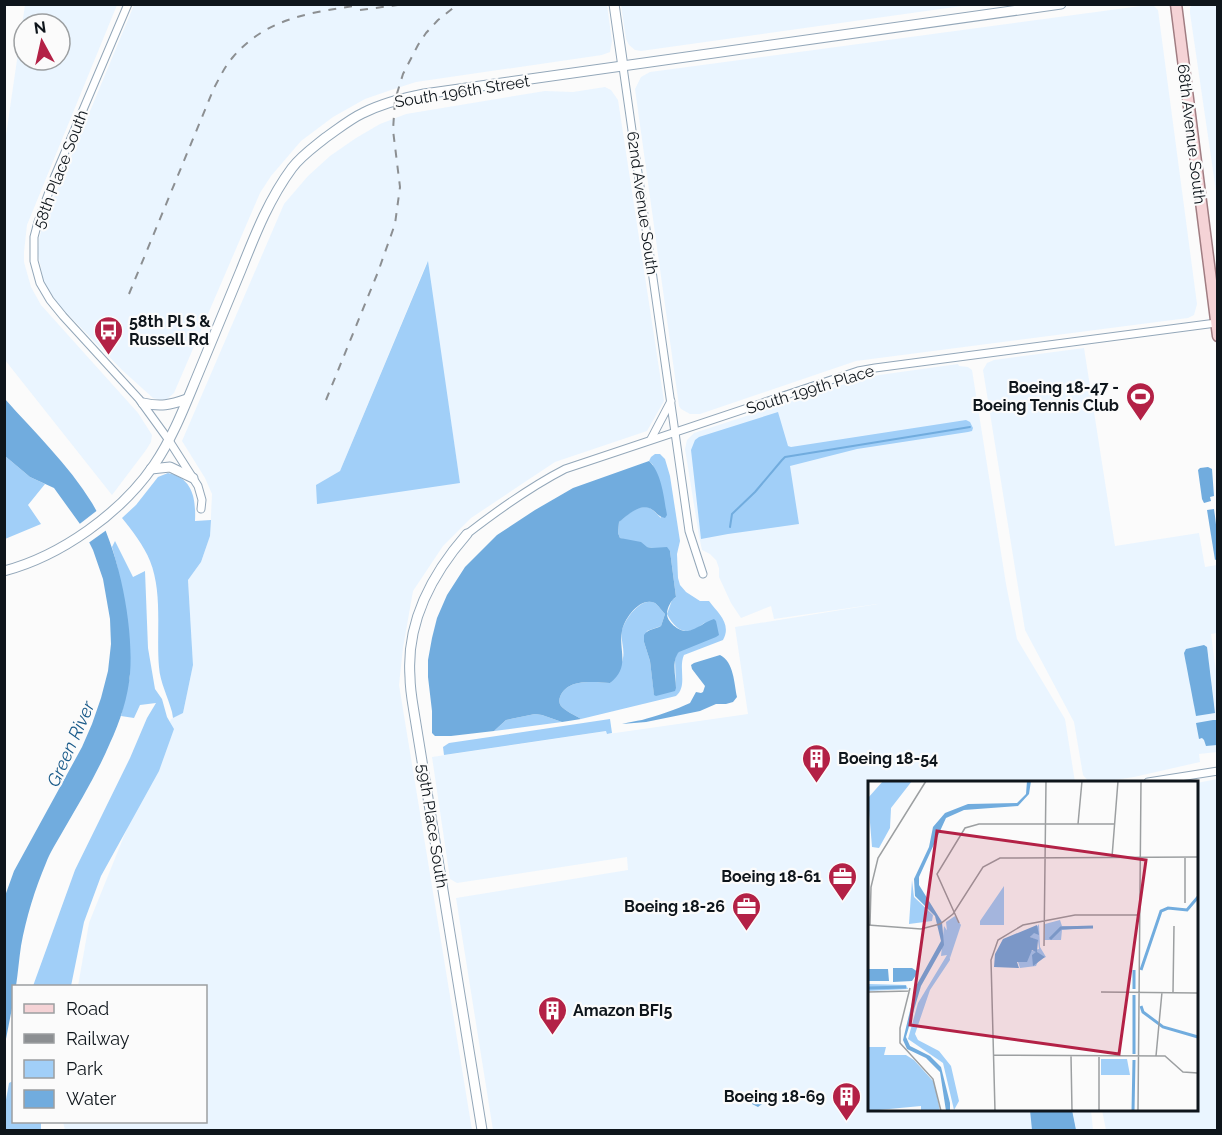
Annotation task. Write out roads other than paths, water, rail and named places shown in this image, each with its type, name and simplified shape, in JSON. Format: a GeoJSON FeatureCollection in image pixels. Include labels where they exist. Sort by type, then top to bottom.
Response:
{"type":"FeatureCollection","features":[{"type":"Feature","properties":{"kind":"main road","name":"62nd Avenue South"},"geometry":{"type":"LineString","coordinates":[[614,4],[623,67]]}},
{"type":"Feature","properties":{"kind":"main road","name":"South 196th Street"},"geometry":{"type":"LineString","coordinates":[[4,571],[33,561],[88,530],[118,505],[151,470],[188,399],[268,206],[292,168],[317,145],[362,114],[395,100],[424,94],[623,67],[1024,7],[1061,4]]}},
{"type":"Feature","properties":{"kind":"main road","name":"68th Avenue South"},"geometry":{"type":"LineString","coordinates":[[1176,4],[1218,336]]}},
{"type":"Feature","properties":{"kind":"main road"},"geometry":{"type":"LineString","coordinates":[[143,403],[165,406],[188,399]]}},
{"type":"Feature","properties":{"kind":"main road"},"geometry":{"type":"LineString","coordinates":[[151,470],[170,467],[194,478]]}},
{"type":"Feature","properties":{"kind":"main road","name":"59th Place South"},"geometry":{"type":"LineString","coordinates":[[467,534],[453,550],[424,599],[416,623],[409,675],[482,1131]]}},
{"type":"Feature","properties":{"kind":"street","name":"58th Place South"},"geometry":{"type":"LineString","coordinates":[[128,4],[54,178],[37,225],[33,249],[36,272],[50,300],[143,403],[194,478],[202,500],[201,509]]}},
{"type":"Feature","properties":{"kind":"street","name":"62nd Avenue South"},"geometry":{"type":"LineString","coordinates":[[623,67],[689,531],[703,574]]}},
{"type":"Feature","properties":{"kind":"street","name":"South 199th Place"},"geometry":{"type":"LineString","coordinates":[[467,534],[543,480],[565,469],[867,369],[1216,323]]}},
{"type":"Feature","properties":{"kind":"street"},"geometry":{"type":"LineString","coordinates":[[651,440],[671,401]]}},
{"type":"Feature","properties":{"kind":"street"},"geometry":{"type":"LineString","coordinates":[[1160,781],[1218,771]]}},
{"type":"Feature","properties":{"kind":"water"},"geometry":{"type":"Polygon","coordinates":[[[5,399],[72,475],[92,503],[101,521],[117,563],[127,609],[131,654],[127,692],[117,727],[94,777],[50,855],[28,914],[16,985],[12,985],[12,1008],[5,1044],[5,896],[14,871],[82,747],[92,724],[108,671],[111,644],[110,619],[103,579],[93,550],[80,524],[54,488],[30,477],[5,456],[5,399]]]}},
{"type":"Feature","properties":{"kind":"water"},"geometry":{"type":"Polygon","coordinates":[[[649,461],[660,479],[667,515],[665,518],[645,507],[637,509],[619,522],[620,538],[641,542],[652,548],[667,547],[670,551],[676,597],[668,609],[669,620],[677,628],[688,631],[714,619],[719,635],[679,652],[675,664],[675,691],[656,696],[644,635],[661,626],[665,614],[655,603],[644,603],[629,615],[623,626],[622,665],[616,677],[610,683],[575,684],[564,691],[560,697],[561,706],[581,719],[562,722],[535,714],[506,720],[494,731],[435,736],[432,733],[428,660],[437,618],[447,595],[465,567],[497,535],[573,488],[649,461]]]}},
{"type":"Feature","properties":{"kind":"water"},"geometry":{"type":"Polygon","coordinates":[[[1208,467],[1212,469],[1214,496],[1210,497],[1211,501],[1204,503],[1198,470],[1208,467]]]}},
{"type":"Feature","properties":{"kind":"water"},"geometry":{"type":"Polygon","coordinates":[[[1214,509],[1217,532],[1217,559],[1215,560],[1207,510],[1214,509]]]}},
{"type":"Feature","properties":{"kind":"water"},"geometry":{"type":"Polygon","coordinates":[[[1204,645],[1207,647],[1215,713],[1196,716],[1184,653],[1186,649],[1204,645]]]}},
{"type":"Feature","properties":{"kind":"water"},"geometry":{"type":"Polygon","coordinates":[[[720,655],[725,658],[733,673],[737,697],[733,702],[716,704],[700,711],[646,722],[622,724],[642,720],[690,703],[696,692],[703,692],[705,686],[691,665],[720,655]]]}},
{"type":"Feature","properties":{"kind":"water"},"geometry":{"type":"Polygon","coordinates":[[[1217,720],[1217,745],[1206,746],[1202,738],[1199,739],[1196,723],[1217,720]]]}},
{"type":"Feature","properties":{"kind":"water"},"geometry":{"type":"Polygon","coordinates":[[[765,1092],[762,1104],[758,1107],[752,1104],[752,1097],[765,1092]]]}},
{"type":"Feature","properties":{"kind":"water"},"geometry":{"type":"Polygon","coordinates":[[[1030,1111],[1072,1111],[1076,1130],[1032,1130],[1030,1111]]]}},
{"type":"Feature","properties":{"kind":"waterway"},"geometry":{"type":"LineString","coordinates":[[730,527],[732,514],[755,492],[785,457],[970,427]]}},
{"type":"Feature","properties":{"kind":"railway"},"geometry":{"type":"LineString","coordinates":[[129,294],[214,88],[230,60],[247,43],[278,24],[312,13],[367,4]]}},
{"type":"Feature","properties":{"kind":"railway"},"geometry":{"type":"LineString","coordinates":[[360,10],[405,4]]}},
{"type":"Feature","properties":{"kind":"railway"},"geometry":{"type":"LineString","coordinates":[[326,400],[395,224],[400,187],[393,130],[395,100],[403,74],[426,33],[458,4]]}},
{"type":"Feature","properties":{"kind":"place","name":"58th Pl S & Russell Rd"},"geometry":{"type":"Point","coordinates":[108,356]}},
{"type":"Feature","properties":{"kind":"place","name":"Boeing 18-47 - Boeing Tennis Club"},"geometry":{"type":"Point","coordinates":[1140,422]}},
{"type":"Feature","properties":{"kind":"place","name":"Boeing 18-54"},"geometry":{"type":"Point","coordinates":[817,784]}},
{"type":"Feature","properties":{"kind":"place","name":"Boeing 18-61"},"geometry":{"type":"Point","coordinates":[842,902]}},
{"type":"Feature","properties":{"kind":"place","name":"Boeing 18-26"},"geometry":{"type":"Point","coordinates":[746,932]}},
{"type":"Feature","properties":{"kind":"place","name":"Amazon BFI5"},"geometry":{"type":"Point","coordinates":[552,1036]}},
{"type":"Feature","properties":{"kind":"place","name":"Boeing 18-69"},"geometry":{"type":"Point","coordinates":[846,1122]}},
{"type":"Feature","properties":{"kind":"water label","name":"Green River"},"geometry":{"type":"Point","coordinates":[71,744]}}]}
